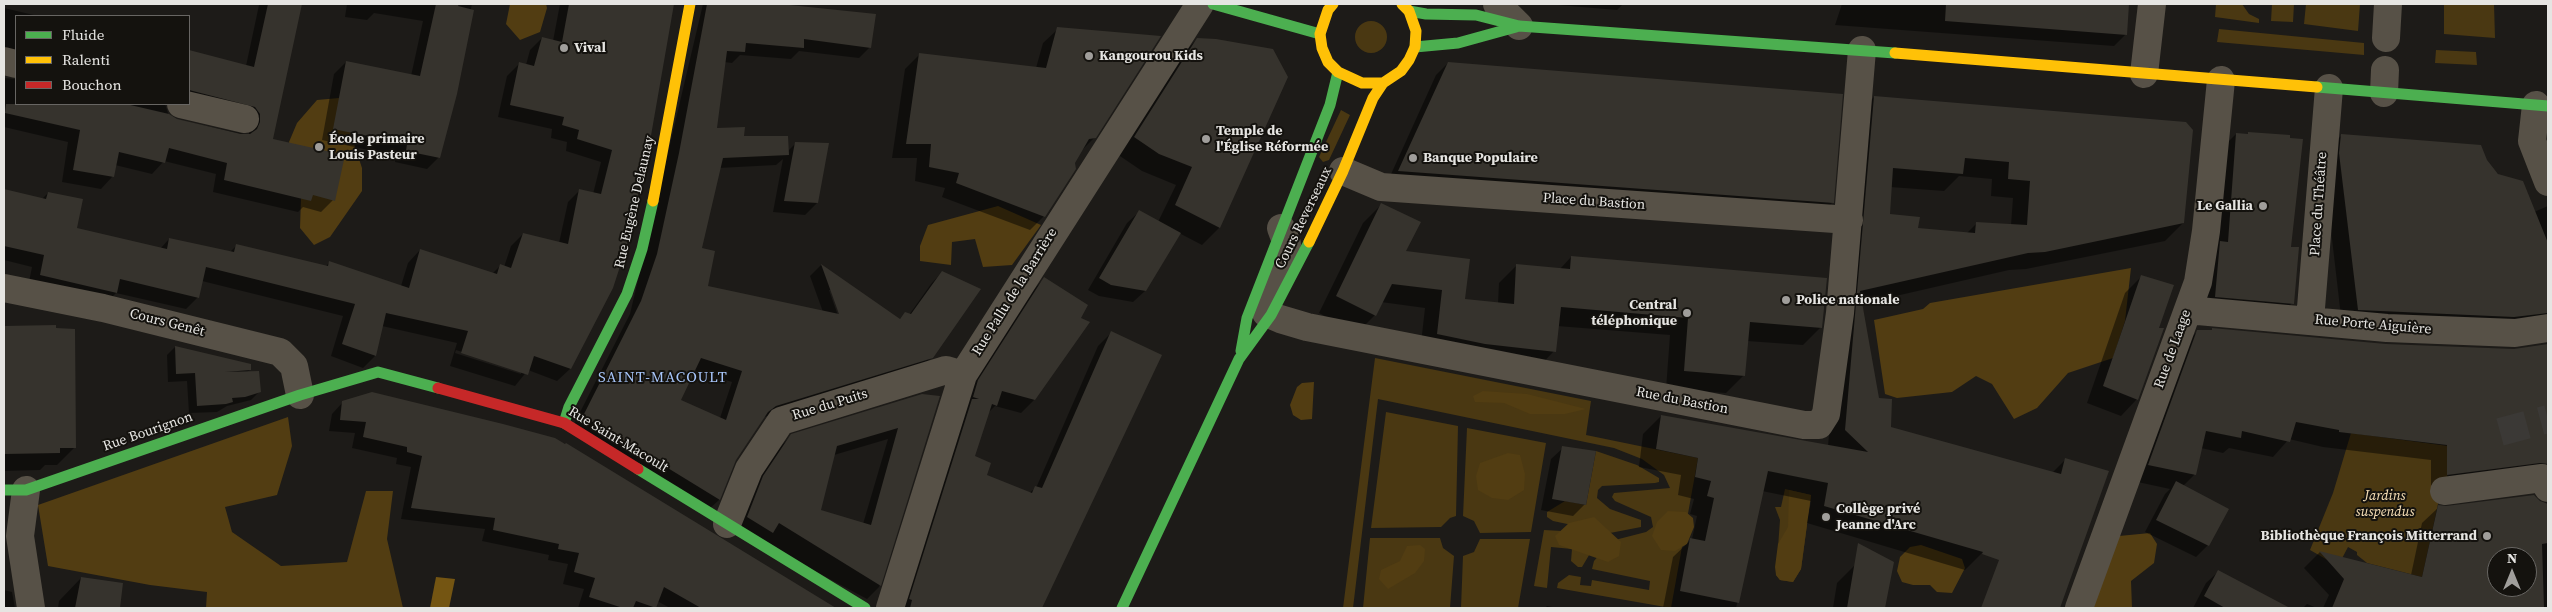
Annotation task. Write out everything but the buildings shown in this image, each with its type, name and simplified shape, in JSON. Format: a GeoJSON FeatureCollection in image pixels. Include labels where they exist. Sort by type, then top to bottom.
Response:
{"type":"FeatureCollection","features":[{"type":"Feature","properties":{"kind":"main road","name":"Rue Eugène Delaunay"},"geometry":{"type":"LineString","coordinates":[[564,423],[569,407],[627,294],[642,249],[664,150],[690,4]]}},
{"type":"Feature","properties":{"kind":"main road"},"geometry":{"type":"LineString","coordinates":[[1213,4],[1320,34]]}},
{"type":"Feature","properties":{"kind":"main road"},"geometry":{"type":"LineString","coordinates":[[1333,4],[1328,10],[1320,34],[1322,48],[1328,62],[1338,72],[1349,79],[1362,83],[1383,82],[1400,71],[1410,60],[1415,47],[1416,30],[1406,7]]}},
{"type":"Feature","properties":{"kind":"main road"},"geometry":{"type":"LineString","coordinates":[[1406,7],[1426,14],[1476,15],[1519,26],[1862,50],[2221,80],[2328,88],[2385,81],[2542,106]]}},
{"type":"Feature","properties":{"kind":"main road"},"geometry":{"type":"LineString","coordinates":[[1415,47],[1458,43],[1519,26]]}},
{"type":"Feature","properties":{"kind":"main road","name":"Cours Reverseaux"},"geometry":{"type":"LineString","coordinates":[[1240,359],[1247,318],[1330,105],[1338,72]]}},
{"type":"Feature","properties":{"kind":"main road","name":"Cours Reverseaux"},"geometry":{"type":"LineString","coordinates":[[1122,608],[1240,359],[1271,315],[1296,269],[1343,171],[1373,98],[1383,82]]}},
{"type":"Feature","properties":{"kind":"main road","name":"Rue Saint-Macoult"},"geometry":{"type":"LineString","coordinates":[[300,395],[378,372],[564,423],[865,608]]}},
{"type":"Feature","properties":{"kind":"main road","name":"Rue Bourignon"},"geometry":{"type":"LineString","coordinates":[[15,490],[300,395]]}},
{"type":"Feature","properties":{"kind":"street","name":"Rue Pallu de la Barrière"},"geometry":{"type":"LineString","coordinates":[[890,608],[963,375],[1200,4]]}},
{"type":"Feature","properties":{"kind":"street"},"geometry":{"type":"LineString","coordinates":[[1497,4],[1519,26]]}},
{"type":"Feature","properties":{"kind":"street"},"geometry":{"type":"LineString","coordinates":[[2144,74],[2152,4]]}},
{"type":"Feature","properties":{"kind":"street"},"geometry":{"type":"LineString","coordinates":[[2386,38],[2388,4]]}},
{"type":"Feature","properties":{"kind":"street","name":"Rue du Bastion"},"geometry":{"type":"LineString","coordinates":[[1271,315],[1307,327],[1804,424],[1819,424],[1826,414],[1840,312],[1862,50]]}},
{"type":"Feature","properties":{"kind":"street","name":"Rue de Laage"},"geometry":{"type":"LineString","coordinates":[[2080,608],[2198,296],[2221,80]]}},
{"type":"Feature","properties":{"kind":"street","name":"Place du Théâtre"},"geometry":{"type":"LineString","coordinates":[[2310,320],[2328,88]]}},
{"type":"Feature","properties":{"kind":"street"},"geometry":{"type":"LineString","coordinates":[[185,105],[245,119]]}},
{"type":"Feature","properties":{"kind":"street"},"geometry":{"type":"LineString","coordinates":[[2542,106],[2532,141],[2548,182]]}},
{"type":"Feature","properties":{"kind":"street","name":"Place du Bastion"},"geometry":{"type":"LineString","coordinates":[[1343,171],[1381,187],[1849,220]]}},
{"type":"Feature","properties":{"kind":"street"},"geometry":{"type":"LineString","coordinates":[[1271,315],[1263,310],[1263,306],[1286,253],[1287,244],[1281,228]]}},
{"type":"Feature","properties":{"kind":"street","name":"Cours Genêt"},"geometry":{"type":"LineString","coordinates":[[4,288],[103,308],[280,352],[294,366],[300,395]]}},
{"type":"Feature","properties":{"kind":"street","name":"Rue Porte Aiguière"},"geometry":{"type":"LineString","coordinates":[[2198,296],[2310,320],[2387,328],[2515,333],[2548,328]]}},
{"type":"Feature","properties":{"kind":"street","name":"Rue du Puits"},"geometry":{"type":"LineString","coordinates":[[727,524],[749,469],[781,421],[946,370],[963,375]]}},
{"type":"Feature","properties":{"kind":"street"},"geometry":{"type":"LineString","coordinates":[[2444,491],[2542,478],[2548,488]]}},
{"type":"Feature","properties":{"kind":"street"},"geometry":{"type":"LineString","coordinates":[[15,490],[31,608]]}},
{"type":"Feature","properties":{"kind":"green space"},"geometry":{"type":"Polygon","coordinates":[[[2216,4],[2242,4],[2249,14],[2259,19],[2259,23],[2215,17],[2216,4]]]}},
{"type":"Feature","properties":{"kind":"green space"},"geometry":{"type":"Polygon","coordinates":[[[2272,4],[2294,4],[2293,22],[2271,21],[2272,4]]]}},
{"type":"Feature","properties":{"kind":"green space"},"geometry":{"type":"Polygon","coordinates":[[[2306,4],[2360,4],[2358,31],[2304,24],[2306,4]]]}},
{"type":"Feature","properties":{"kind":"green space"},"geometry":{"type":"Polygon","coordinates":[[[2444,4],[2494,4],[2495,38],[2444,34],[2444,4]]]}},
{"type":"Feature","properties":{"kind":"green space"},"geometry":{"type":"Polygon","coordinates":[[[1371,21],[1377,22],[1382,26],[1386,31],[1386,43],[1382,48],[1377,52],[1371,53],[1365,52],[1360,48],[1356,43],[1355,37],[1356,31],[1360,26],[1365,22],[1371,21]]]}},
{"type":"Feature","properties":{"kind":"green space"},"geometry":{"type":"Polygon","coordinates":[[[2219,29],[2364,43],[2364,55],[2217,42],[2219,29]]]}},
{"type":"Feature","properties":{"kind":"green space"},"geometry":{"type":"Polygon","coordinates":[[[2436,50],[2476,52],[2477,65],[2435,63],[2436,50]]]}},
{"type":"Feature","properties":{"kind":"green space"},"geometry":{"type":"Polygon","coordinates":[[[1341,110],[1350,115],[1329,160],[1323,162],[1319,157],[1341,110]]]}},
{"type":"Feature","properties":{"kind":"green space"},"geometry":{"type":"Polygon","coordinates":[[[1375,358],[1591,401],[1586,435],[1698,458],[1671,608],[1557,588],[1558,583],[1569,575],[1581,577],[1580,585],[1591,586],[1592,580],[1649,590],[1650,581],[1592,569],[1594,561],[1611,541],[1646,532],[1653,527],[1651,517],[1615,501],[1612,497],[1614,493],[1670,488],[1664,475],[1642,459],[1614,448],[1378,399],[1353,608],[1343,608],[1375,358]]]}},
{"type":"Feature","properties":{"kind":"green space"},"geometry":{"type":"Polygon","coordinates":[[[1386,412],[1458,426],[1456,516],[1450,518],[1441,527],[1371,528],[1386,412]]]}},
{"type":"Feature","properties":{"kind":"green space"},"geometry":{"type":"Polygon","coordinates":[[[1467,428],[1546,443],[1531,532],[1480,533],[1474,521],[1463,516],[1467,428]]]}},
{"type":"Feature","properties":{"kind":"green space","name":"Jardins suspendus"},"geometry":{"type":"Polygon","coordinates":[[[2351,433],[2448,446],[2447,487],[2440,495],[2422,577],[2367,563],[2357,555],[2357,552],[2348,547],[2338,566],[2310,550],[2333,493],[2351,433]]]}},
{"type":"Feature","properties":{"kind":"green space"},"geometry":{"type":"Polygon","coordinates":[[[1596,451],[1637,465],[1659,478],[1659,482],[1655,483],[1602,486],[1598,490],[1597,498],[1610,509],[1641,520],[1641,527],[1610,533],[1553,521],[1547,517],[1547,512],[1565,501],[1586,505],[1596,451]]]}},
{"type":"Feature","properties":{"kind":"green space"},"geometry":{"type":"Polygon","coordinates":[[[1785,489],[1811,495],[1801,569],[1793,582],[1780,580],[1776,575],[1780,520],[1775,507],[1781,507],[1785,489]]]}},
{"type":"Feature","properties":{"kind":"green space"},"geometry":{"type":"Polygon","coordinates":[[[1544,530],[1562,531],[1595,545],[1582,567],[1578,567],[1571,561],[1572,549],[1551,547],[1547,588],[1534,586],[1544,530]]]}},
{"type":"Feature","properties":{"kind":"green space"},"geometry":{"type":"Polygon","coordinates":[[[1370,538],[1440,538],[1443,548],[1454,556],[1450,608],[1363,608],[1370,538]]]}},
{"type":"Feature","properties":{"kind":"green space"},"geometry":{"type":"Polygon","coordinates":[[[1480,539],[1530,539],[1518,608],[1461,608],[1463,556],[1474,552],[1480,539]]]}},
{"type":"Feature","properties":{"kind":"shaded area"},"geometry":{"type":"Polygon","coordinates":[[[510,4],[546,4],[547,8],[540,32],[520,40],[506,24],[510,4]]]}},
{"type":"Feature","properties":{"kind":"shaded area"},"geometry":{"type":"Polygon","coordinates":[[[339,98],[362,168],[362,191],[330,237],[314,245],[300,228],[301,198],[289,142],[297,123],[317,100],[339,98]]]}},
{"type":"Feature","properties":{"kind":"shaded area"},"geometry":{"type":"Polygon","coordinates":[[[998,206],[1041,225],[1012,265],[983,267],[975,239],[952,242],[951,265],[920,261],[920,246],[928,225],[998,206]]]}},
{"type":"Feature","properties":{"kind":"shaded area"},"geometry":{"type":"Polygon","coordinates":[[[2131,268],[2125,321],[2113,358],[2068,373],[2037,408],[2014,419],[1992,384],[1976,376],[1952,392],[1897,398],[1885,394],[1874,320],[1923,309],[1930,303],[2131,268]]]}},
{"type":"Feature","properties":{"kind":"shaded area"},"geometry":{"type":"Polygon","coordinates":[[[1314,382],[1312,419],[1301,420],[1293,415],[1290,405],[1297,387],[1302,383],[1314,382]]]}},
{"type":"Feature","properties":{"kind":"shaded area"},"geometry":{"type":"Polygon","coordinates":[[[1483,391],[1527,394],[1586,409],[1565,414],[1530,414],[1504,403],[1475,402],[1473,396],[1483,391]]]}},
{"type":"Feature","properties":{"kind":"shaded area"},"geometry":{"type":"Polygon","coordinates":[[[288,417],[292,446],[277,495],[225,507],[232,532],[281,566],[347,562],[366,491],[393,491],[387,539],[403,608],[206,608],[207,592],[150,585],[48,566],[38,505],[288,417]]]}},
{"type":"Feature","properties":{"kind":"shaded area"},"geometry":{"type":"Polygon","coordinates":[[[1508,453],[1520,455],[1525,474],[1524,490],[1508,500],[1492,498],[1478,490],[1476,476],[1480,463],[1508,453]]]}},
{"type":"Feature","properties":{"kind":"shaded area"},"geometry":{"type":"Polygon","coordinates":[[[1789,490],[1811,495],[1801,569],[1793,582],[1780,580],[1776,575],[1775,567],[1778,544],[1788,527],[1789,490]]]}},
{"type":"Feature","properties":{"kind":"shaded area"},"geometry":{"type":"Polygon","coordinates":[[[1668,511],[1686,512],[1693,518],[1694,527],[1687,544],[1675,551],[1661,550],[1652,536],[1657,522],[1668,511]]]}},
{"type":"Feature","properties":{"kind":"shaded area"},"geometry":{"type":"Polygon","coordinates":[[[1594,517],[1621,542],[1619,556],[1608,562],[1559,545],[1555,536],[1569,523],[1594,517]]]}},
{"type":"Feature","properties":{"kind":"shaded area"},"geometry":{"type":"Polygon","coordinates":[[[2150,533],[2157,544],[2154,563],[2131,581],[2132,608],[2093,608],[2119,536],[2150,533]]]}},
{"type":"Feature","properties":{"kind":"shaded area"},"geometry":{"type":"Polygon","coordinates":[[[1420,545],[1425,549],[1424,561],[1415,573],[1388,589],[1379,579],[1381,570],[1400,561],[1407,546],[1420,545]]]}},
{"type":"Feature","properties":{"kind":"shaded area"},"geometry":{"type":"Polygon","coordinates":[[[1921,545],[1962,559],[1965,568],[1952,593],[1937,592],[1930,585],[1913,585],[1902,582],[1897,571],[1900,557],[1910,547],[1921,545]]]}},
{"type":"Feature","properties":{"kind":"shaded area"},"geometry":{"type":"Polygon","coordinates":[[[436,577],[455,579],[449,608],[430,608],[436,577]]]}},
{"type":"Feature","properties":{"kind":"tunnel"},"geometry":{"type":"LineString","coordinates":[[2500,432],[2548,419]]}},
{"type":"Feature","properties":{"kind":"traffic: fast"},"geometry":{"type":"LineString","coordinates":[[1213,4],[1320,34]]}},
{"type":"Feature","properties":{"kind":"traffic: fast"},"geometry":{"type":"LineString","coordinates":[[1409,11],[1426,14],[1476,15],[1519,26],[1895,53]]}},
{"type":"Feature","properties":{"kind":"traffic: fast"},"geometry":{"type":"LineString","coordinates":[[1415,47],[1458,43],[1516,27]]}},
{"type":"Feature","properties":{"kind":"traffic: fast"},"geometry":{"type":"LineString","coordinates":[[1241,351],[1247,318],[1330,105],[1338,72]]}},
{"type":"Feature","properties":{"kind":"traffic: fast"},"geometry":{"type":"LineString","coordinates":[[2317,87],[2548,106]]}},
{"type":"Feature","properties":{"kind":"traffic: fast"},"geometry":{"type":"LineString","coordinates":[[564,423],[569,407],[627,294],[642,249],[653,201]]}},
{"type":"Feature","properties":{"kind":"traffic: fast"},"geometry":{"type":"LineString","coordinates":[[1122,608],[1239,359],[1271,315],[1309,242]]}},
{"type":"Feature","properties":{"kind":"traffic: fast"},"geometry":{"type":"LineString","coordinates":[[4,490],[26,490],[300,395],[378,372],[438,388]]}},
{"type":"Feature","properties":{"kind":"traffic: fast"},"geometry":{"type":"LineString","coordinates":[[638,469],[865,608]]}},
{"type":"Feature","properties":{"kind":"traffic: slow"},"geometry":{"type":"LineString","coordinates":[[653,201],[690,4]]}},
{"type":"Feature","properties":{"kind":"traffic: slow"},"geometry":{"type":"LineString","coordinates":[[1333,4],[1328,10],[1320,34],[1322,48],[1328,62],[1338,72],[1362,83],[1383,83],[1401,71],[1409,60],[1415,47],[1416,31],[1409,11],[1402,4]]}},
{"type":"Feature","properties":{"kind":"traffic: slow"},"geometry":{"type":"LineString","coordinates":[[1895,53],[2317,87]]}},
{"type":"Feature","properties":{"kind":"traffic: slow"},"geometry":{"type":"LineString","coordinates":[[1309,242],[1343,171],[1373,98],[1383,83]]}},
{"type":"Feature","properties":{"kind":"traffic: jam"},"geometry":{"type":"LineString","coordinates":[[438,388],[564,423],[638,469]]}},
{"type":"Feature","properties":{"kind":"place","name":"Vival"},"geometry":{"type":"Point","coordinates":[564,48]}},
{"type":"Feature","properties":{"kind":"place","name":"Kangourou Kids"},"geometry":{"type":"Point","coordinates":[1089,56]}},
{"type":"Feature","properties":{"kind":"place","name":"Temple de l'Église Réformée"},"geometry":{"type":"Point","coordinates":[1206,139]}},
{"type":"Feature","properties":{"kind":"place","name":"École primaire Louis Pasteur"},"geometry":{"type":"Point","coordinates":[319,147]}},
{"type":"Feature","properties":{"kind":"place","name":"Banque Populaire"},"geometry":{"type":"Point","coordinates":[1413,158]}},
{"type":"Feature","properties":{"kind":"place","name":"Le Gallia"},"geometry":{"type":"Point","coordinates":[2263,206]}},
{"type":"Feature","properties":{"kind":"place","name":"Police nationale"},"geometry":{"type":"Point","coordinates":[1786,300]}},
{"type":"Feature","properties":{"kind":"place","name":"Central téléphonique"},"geometry":{"type":"Point","coordinates":[1687,313]}},
{"type":"Feature","properties":{"kind":"place","name":"Collège privé Jeanne d'Arc"},"geometry":{"type":"Point","coordinates":[1826,517]}},
{"type":"Feature","properties":{"kind":"place","name":"Bibliothèque François Mitterrand"},"geometry":{"type":"Point","coordinates":[2487,536]}},
{"type":"Feature","properties":{"kind":"district","name":"SAINT-MACOULT"},"geometry":{"type":"Point","coordinates":[663,378]}}]}
